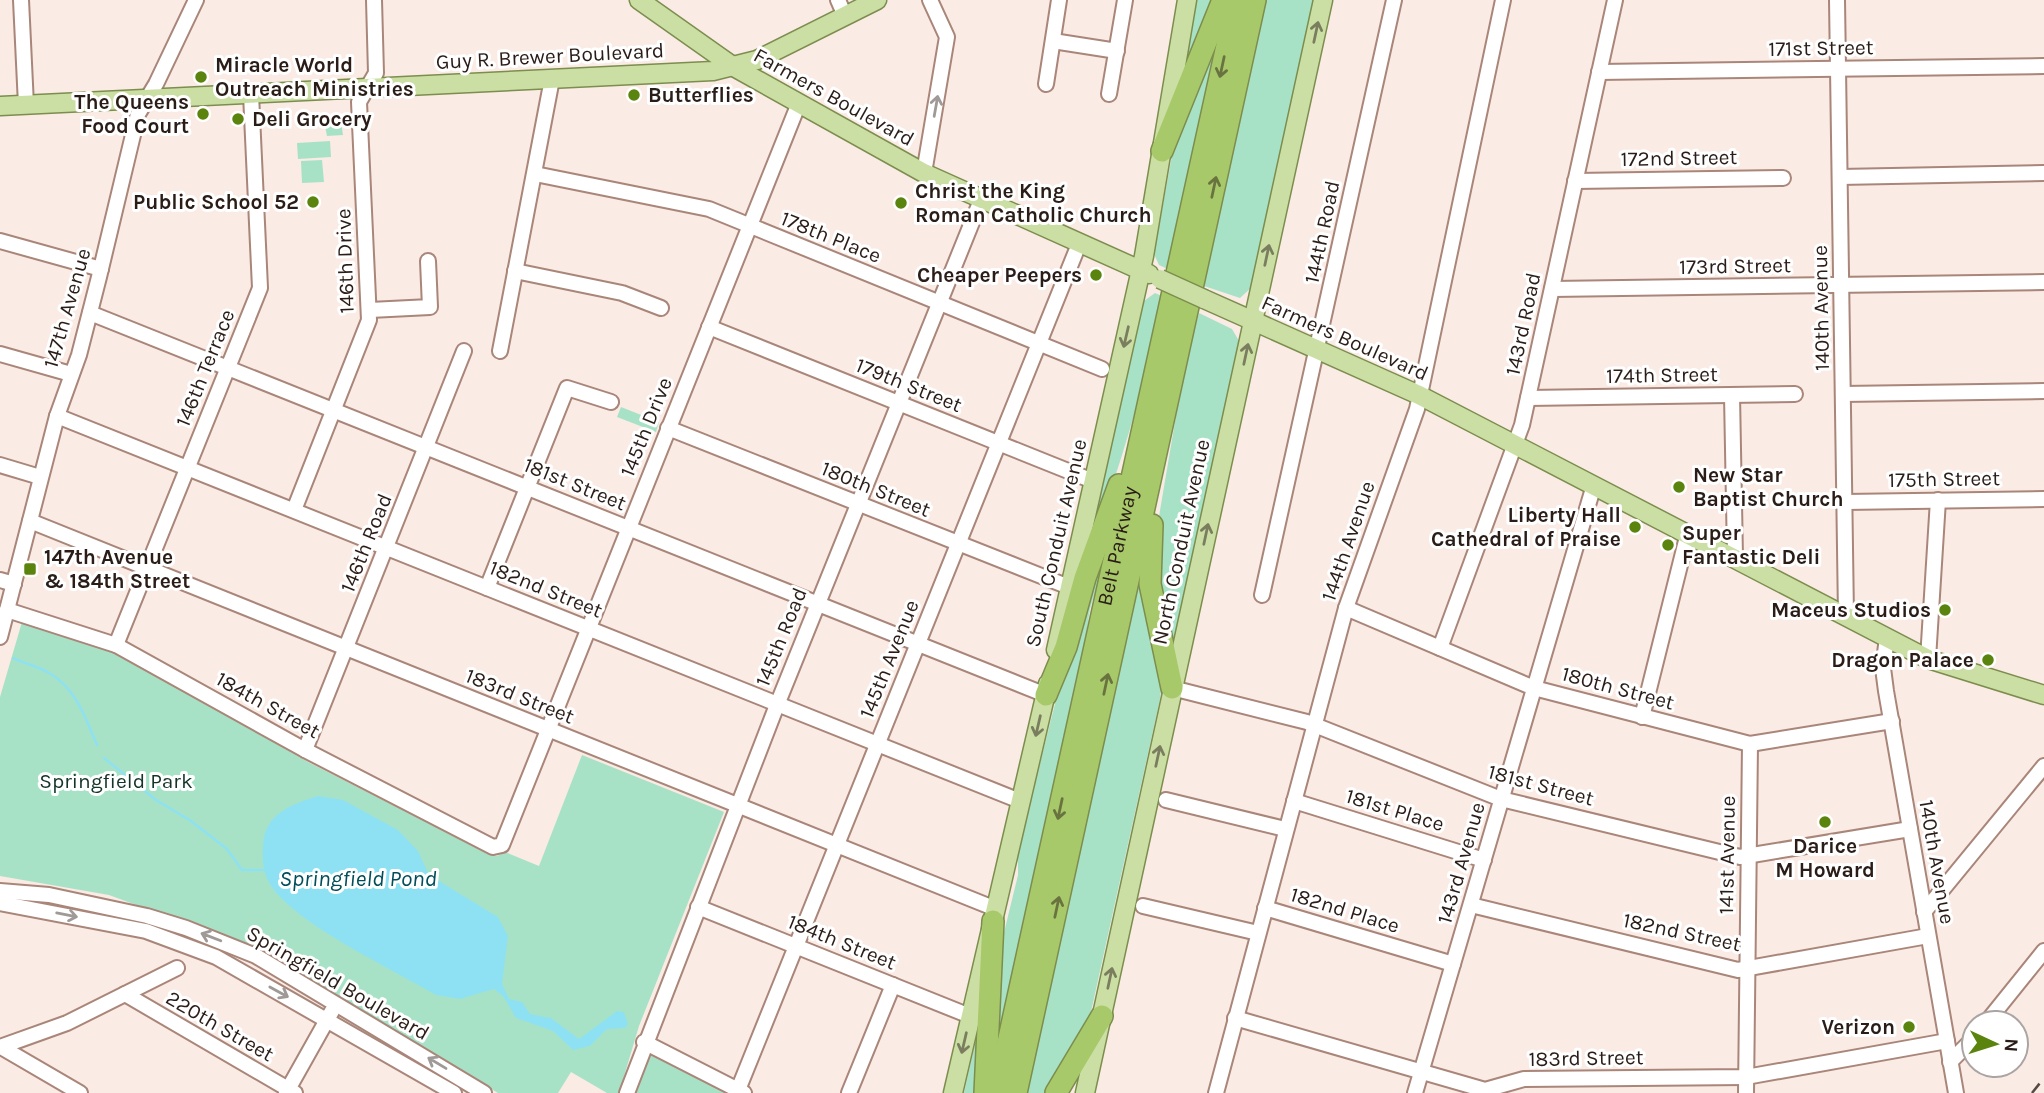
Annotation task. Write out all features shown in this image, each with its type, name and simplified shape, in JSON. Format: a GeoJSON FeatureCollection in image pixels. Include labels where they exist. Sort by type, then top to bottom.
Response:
{"type":"FeatureCollection","features":[{"type":"Feature","properties":{"kind":"highway"},"geometry":{"type":"LineString","coordinates":[[1162,151],[1223,0]]}},
{"type":"Feature","properties":{"kind":"highway","name":"Belt Parkway"},"geometry":{"type":"LineString","coordinates":[[998,1093],[1237,0]]}},
{"type":"Feature","properties":{"kind":"highway","name":"Belt Parkway"},"geometry":{"type":"LineString","coordinates":[[1016,1093],[1255,0]]}},
{"type":"Feature","properties":{"kind":"highway"},"geometry":{"type":"LineString","coordinates":[[1170,391],[1149,562],[1152,595],[1172,688]]}},
{"type":"Feature","properties":{"kind":"highway"},"geometry":{"type":"LineString","coordinates":[[1046,695],[1066,647],[1085,578],[1147,408]]}},
{"type":"Feature","properties":{"kind":"highway"},"geometry":{"type":"LineString","coordinates":[[985,1093],[995,915]]}},
{"type":"Feature","properties":{"kind":"highway"},"geometry":{"type":"LineString","coordinates":[[1056,1093],[1102,1016]]}},
{"type":"Feature","properties":{"kind":"main road","name":"Guy R. Brewer Boulevard"},"geometry":{"type":"LineString","coordinates":[[0,106],[713,71],[764,57],[841,8],[877,0]]}},
{"type":"Feature","properties":{"kind":"main road","name":"South Conduit Avenue"},"geometry":{"type":"LineString","coordinates":[[953,1093],[1141,270],[1187,0]]}},
{"type":"Feature","properties":{"kind":"main road","name":"North Conduit Avenue"},"geometry":{"type":"LineString","coordinates":[[1085,1093],[1323,0]]}},
{"type":"Feature","properties":{"kind":"main road","name":"Farmers Boulevard"},"geometry":{"type":"LineString","coordinates":[[651,4],[734,67],[924,173],[1419,395],[1928,659],[2044,695]]}},
{"type":"Feature","properties":{"kind":"street"},"geometry":{"type":"LineString","coordinates":[[21,0],[26,105]]}},
{"type":"Feature","properties":{"kind":"street","name":"147th Avenue"},"geometry":{"type":"LineString","coordinates":[[0,637],[7,610],[7,582],[30,521],[57,415],[90,313],[138,114],[196,0]]}},
{"type":"Feature","properties":{"kind":"street","name":"146th Drive"},"geometry":{"type":"LineString","coordinates":[[293,510],[369,320],[359,102],[376,73],[374,0]]}},
{"type":"Feature","properties":{"kind":"street"},"geometry":{"type":"LineString","coordinates":[[924,173],[947,37],[930,0]]}},
{"type":"Feature","properties":{"kind":"street"},"geometry":{"type":"LineString","coordinates":[[1046,84],[1059,0]]}},
{"type":"Feature","properties":{"kind":"street"},"geometry":{"type":"LineString","coordinates":[[1110,94],[1125,0]]}},
{"type":"Feature","properties":{"kind":"street","name":"144th Road"},"geometry":{"type":"LineString","coordinates":[[1262,596],[1394,0]]}},
{"type":"Feature","properties":{"kind":"street","name":"144th Avenue"},"geometry":{"type":"LineString","coordinates":[[1216,1093],[1346,608],[1419,395],[1503,0]]}},
{"type":"Feature","properties":{"kind":"street","name":"143rd Road"},"geometry":{"type":"LineString","coordinates":[[1440,648],[1515,444],[1528,398],[1615,0]]}},
{"type":"Feature","properties":{"kind":"street","name":"140th Avenue"},"geometry":{"type":"LineString","coordinates":[[1837,0],[1846,616]]}},
{"type":"Feature","properties":{"kind":"street"},"geometry":{"type":"LineString","coordinates":[[1053,41],[1117,51]]}},
{"type":"Feature","properties":{"kind":"street","name":"171st Street"},"geometry":{"type":"LineString","coordinates":[[1600,72],[2044,66]]}},
{"type":"Feature","properties":{"kind":"street"},"geometry":{"type":"LineString","coordinates":[[500,351],[552,79]]}},
{"type":"Feature","properties":{"kind":"street","name":"146th Terrace"},"geometry":{"type":"LineString","coordinates":[[116,645],[260,288],[251,94]]}},
{"type":"Feature","properties":{"kind":"street","name":"145th Drive"},"geometry":{"type":"LineString","coordinates":[[502,845],[799,103]]}},
{"type":"Feature","properties":{"kind":"street"},"geometry":{"type":"LineString","coordinates":[[1840,177],[2044,173]]}},
{"type":"Feature","properties":{"kind":"street","name":"178th Place"},"geometry":{"type":"LineString","coordinates":[[535,174],[709,209],[1102,369]]}},
{"type":"Feature","properties":{"kind":"street","name":"172nd Street"},"geometry":{"type":"LineString","coordinates":[[1576,181],[1783,178]]}},
{"type":"Feature","properties":{"kind":"street","name":"145th Road"},"geometry":{"type":"LineString","coordinates":[[626,1093],[737,805],[981,200]]}},
{"type":"Feature","properties":{"kind":"street"},"geometry":{"type":"LineString","coordinates":[[0,241],[101,269]]}},
{"type":"Feature","properties":{"kind":"street","name":"145th Avenue"},"geometry":{"type":"LineString","coordinates":[[741,1091],[1079,244]]}},
{"type":"Feature","properties":{"kind":"street"},"geometry":{"type":"LineString","coordinates":[[370,310],[430,307],[428,261]]}},
{"type":"Feature","properties":{"kind":"street"},"geometry":{"type":"LineString","coordinates":[[515,271],[622,293],[661,307]]}},
{"type":"Feature","properties":{"kind":"street","name":"173rd Street"},"geometry":{"type":"LineString","coordinates":[[1552,289],[2044,282]]}},
{"type":"Feature","properties":{"kind":"street","name":"181st Street"},"geometry":{"type":"LineString","coordinates":[[90,313],[1046,695]]}},
{"type":"Feature","properties":{"kind":"street","name":"179th Street"},"geometry":{"type":"LineString","coordinates":[[709,327],[1093,481]]}},
{"type":"Feature","properties":{"kind":"street","name":"146th Road"},"geometry":{"type":"LineString","coordinates":[[305,750],[428,448],[464,351]]}},
{"type":"Feature","properties":{"kind":"street"},"geometry":{"type":"LineString","coordinates":[[0,354],[71,374]]}},
{"type":"Feature","properties":{"kind":"street"},"geometry":{"type":"LineString","coordinates":[[487,588],[567,388],[611,402]]}},
{"type":"Feature","properties":{"kind":"street"},"geometry":{"type":"LineString","coordinates":[[1843,394],[2044,391]]}},
{"type":"Feature","properties":{"kind":"street","name":"174th Street"},"geometry":{"type":"LineString","coordinates":[[1528,398],[1795,394]]}},
{"type":"Feature","properties":{"kind":"street"},"geometry":{"type":"LineString","coordinates":[[1732,395],[1735,557]]}},
{"type":"Feature","properties":{"kind":"street","name":"182nd Street"},"geometry":{"type":"LineString","coordinates":[[57,415],[1020,801]]}},
{"type":"Feature","properties":{"kind":"street","name":"180th Street"},"geometry":{"type":"LineString","coordinates":[[668,428],[1069,587]]}},
{"type":"Feature","properties":{"kind":"street"},"geometry":{"type":"LineString","coordinates":[[0,465],[40,477]]}},
{"type":"Feature","properties":{"kind":"street","name":"143rd Avenue"},"geometry":{"type":"LineString","coordinates":[[1415,1093],[1594,485]]}},
{"type":"Feature","properties":{"kind":"street","name":"175th Street"},"geometry":{"type":"LineString","coordinates":[[1845,502],[2044,499]]}},
{"type":"Feature","properties":{"kind":"street"},"geometry":{"type":"LineString","coordinates":[[1928,659],[1938,500]]}},
{"type":"Feature","properties":{"kind":"street","name":"183rd Street"},"geometry":{"type":"LineString","coordinates":[[30,521],[737,805],[995,915]]}},
{"type":"Feature","properties":{"kind":"street"},"geometry":{"type":"LineString","coordinates":[[1642,717],[1688,533]]}},
{"type":"Feature","properties":{"kind":"street","name":"180th Street"},"geometry":{"type":"LineString","coordinates":[[1346,608],[1534,688],[1750,744],[1892,721]]}},
{"type":"Feature","properties":{"kind":"street","name":"184th Street"},"geometry":{"type":"LineString","coordinates":[[7,610],[116,645],[305,750],[493,847],[502,845]]}},
{"type":"Feature","properties":{"kind":"street","name":"140th Avenue"},"geometry":{"type":"LineString","coordinates":[[1887,638],[1883,668],[1956,1093]]}},
{"type":"Feature","properties":{"kind":"street","name":"181st Street"},"geometry":{"type":"LineString","coordinates":[[1172,688],[1314,725],[1501,799],[1736,856],[1910,828]]}},
{"type":"Feature","properties":{"kind":"street","name":"141st Avenue"},"geometry":{"type":"LineString","coordinates":[[1746,1093],[1750,744]]}},
{"type":"Feature","properties":{"kind":"street"},"geometry":{"type":"LineString","coordinates":[[1924,912],[2044,766]]}},
{"type":"Feature","properties":{"kind":"street"},"geometry":{"type":"LineString","coordinates":[[1166,800],[1285,829]]}},
{"type":"Feature","properties":{"kind":"street","name":"181st Place"},"geometry":{"type":"LineString","coordinates":[[1294,801],[1484,860]]}},
{"type":"Feature","properties":{"kind":"street","name":"Springfield Boulevard"},"geometry":{"type":"LineString","coordinates":[[0,891],[103,905],[186,928],[256,956],[484,1093]]}},
{"type":"Feature","properties":{"kind":"street","name":"Springfield Boulevard"},"geometry":{"type":"LineString","coordinates":[[0,902],[122,926],[172,940],[216,957],[454,1093]]}},
{"type":"Feature","properties":{"kind":"street","name":"182nd Street"},"geometry":{"type":"LineString","coordinates":[[1471,905],[1738,970],[1928,936]]}},
{"type":"Feature","properties":{"kind":"street","name":"184th Street"},"geometry":{"type":"LineString","coordinates":[[698,906],[970,1016]]}},
{"type":"Feature","properties":{"kind":"street"},"geometry":{"type":"LineString","coordinates":[[1143,906],[1258,933]]}},
{"type":"Feature","properties":{"kind":"street","name":"182nd Place"},"geometry":{"type":"LineString","coordinates":[[1265,908],[1453,964]]}},
{"type":"Feature","properties":{"kind":"street"},"geometry":{"type":"LineString","coordinates":[[1997,1009],[2044,951]]}},
{"type":"Feature","properties":{"kind":"street"},"geometry":{"type":"LineString","coordinates":[[1,1047],[67,1023],[177,968]]}},
{"type":"Feature","properties":{"kind":"street"},"geometry":{"type":"LineString","coordinates":[[849,1093],[893,985]]}},
{"type":"Feature","properties":{"kind":"street","name":"220th Street"},"geometry":{"type":"LineString","coordinates":[[125,994],[289,1092]]}},
{"type":"Feature","properties":{"kind":"street"},"geometry":{"type":"LineString","coordinates":[[289,1092],[336,1004]]}},
{"type":"Feature","properties":{"kind":"street","name":"183rd Street"},"geometry":{"type":"LineString","coordinates":[[1235,1018],[1485,1090],[1524,1079],[1746,1077],[1947,1041]]}},
{"type":"Feature","properties":{"kind":"street"},"geometry":{"type":"LineString","coordinates":[[644,1042],[741,1091]]}},
{"type":"Feature","properties":{"kind":"street"},"geometry":{"type":"LineString","coordinates":[[1,1047],[80,1093]]}},
{"type":"Feature","properties":{"kind":"street"},"geometry":{"type":"LineString","coordinates":[[1950,1062],[1960,1052]]}},
{"type":"Feature","properties":{"kind":"green space"},"geometry":{"type":"Polygon","coordinates":[[[1197,0],[1217,0],[1186,63],[1197,0]]]}},
{"type":"Feature","properties":{"kind":"green space"},"geometry":{"type":"Polygon","coordinates":[[[1266,0],[1314,0],[1252,287],[1240,298],[1204,286],[1266,0]]]}},
{"type":"Feature","properties":{"kind":"green space"},"geometry":{"type":"Polygon","coordinates":[[[1219,37],[1181,215],[1178,214],[1170,270],[1159,265],[1154,254],[1175,139],[1219,37]]]}},
{"type":"Feature","properties":{"kind":"green space"},"geometry":{"type":"Polygon","coordinates":[[[340,115],[343,135],[327,136],[323,116],[340,115]]]}},
{"type":"Feature","properties":{"kind":"green space"},"geometry":{"type":"Polygon","coordinates":[[[330,141],[331,157],[298,159],[297,143],[330,141]]]}},
{"type":"Feature","properties":{"kind":"green space"},"geometry":{"type":"Polygon","coordinates":[[[322,160],[324,182],[302,183],[301,161],[322,160]]]}},
{"type":"Feature","properties":{"kind":"green space"},"geometry":{"type":"Polygon","coordinates":[[[1155,293],[1164,297],[1148,364],[1120,462],[1085,559],[1144,301],[1155,293]]]}},
{"type":"Feature","properties":{"kind":"green space"},"geometry":{"type":"Polygon","coordinates":[[[1199,313],[1232,329],[1239,341],[1174,640],[1166,639],[1154,546],[1189,339],[1192,339],[1199,313]]]}},
{"type":"Feature","properties":{"kind":"green space"},"geometry":{"type":"Polygon","coordinates":[[[621,407],[659,422],[656,432],[617,417],[621,407]]]}},
{"type":"Feature","properties":{"kind":"green space"},"geometry":{"type":"Polygon","coordinates":[[[1110,542],[1090,609],[1081,667],[995,1072],[999,953],[1018,875],[1018,850],[1079,609],[1110,542]]]}},
{"type":"Feature","properties":{"kind":"green space"},"geometry":{"type":"Polygon","coordinates":[[[1142,552],[1163,675],[1160,699],[1087,1030],[1050,1093],[1025,1093],[1142,552]]]}},
{"type":"Feature","properties":{"kind":"green space","name":"Springfield Park"},"geometry":{"type":"Polygon","coordinates":[[[22,622],[120,652],[308,762],[489,854],[497,856],[505,852],[539,866],[582,755],[724,812],[639,1026],[619,1093],[607,1093],[571,1072],[558,1093],[498,1093],[345,1001],[234,941],[109,895],[0,876],[0,697],[22,622]]]}},
{"type":"Feature","properties":{"kind":"green space"},"geometry":{"type":"Polygon","coordinates":[[[976,1039],[981,1040],[977,1093],[964,1093],[976,1039]]]}},
{"type":"Feature","properties":{"kind":"green space"},"geometry":{"type":"Polygon","coordinates":[[[648,1050],[733,1093],[633,1093],[648,1050]]]}},
{"type":"Feature","properties":{"kind":"water","name":"Springfield Pond"},"geometry":{"type":"Polygon","coordinates":[[[318,796],[343,800],[398,830],[418,851],[429,875],[498,917],[508,936],[502,984],[509,999],[522,1002],[530,1014],[551,1018],[579,1039],[617,1011],[624,1012],[628,1024],[625,1028],[607,1029],[590,1046],[573,1050],[553,1031],[516,1018],[503,996],[494,989],[460,999],[436,995],[306,919],[270,885],[264,869],[263,845],[268,825],[274,818],[289,807],[318,796]]]}},
{"type":"Feature","properties":{"kind":"waterway"},"geometry":{"type":"LineString","coordinates":[[13,658],[45,671],[67,687],[79,705],[97,745]]}},
{"type":"Feature","properties":{"kind":"waterway"},"geometry":{"type":"LineString","coordinates":[[104,758],[156,800],[191,821],[227,849],[242,870],[266,870]]}},
{"type":"Feature","properties":{"kind":"railway"},"geometry":{"type":"LineString","coordinates":[[2032,1093],[2044,1078]]}},
{"type":"Feature","properties":{"kind":"place","name":"Miracle World Outreach Ministries"},"geometry":{"type":"Point","coordinates":[201,77]}},
{"type":"Feature","properties":{"kind":"place","name":"Butterflies"},"geometry":{"type":"Point","coordinates":[634,95]}},
{"type":"Feature","properties":{"kind":"place","name":"The Queens Food Court"},"geometry":{"type":"Point","coordinates":[203,114]}},
{"type":"Feature","properties":{"kind":"place","name":"Deli Grocery"},"geometry":{"type":"Point","coordinates":[238,119]}},
{"type":"Feature","properties":{"kind":"place","name":"Public School 52"},"geometry":{"type":"Point","coordinates":[313,202]}},
{"type":"Feature","properties":{"kind":"place","name":"Christ the King Roman Catholic Church"},"geometry":{"type":"Point","coordinates":[901,203]}},
{"type":"Feature","properties":{"kind":"place","name":"Cheaper Peepers"},"geometry":{"type":"Point","coordinates":[1096,275]}},
{"type":"Feature","properties":{"kind":"place","name":"New Star Baptist Church"},"geometry":{"type":"Point","coordinates":[1679,487]}},
{"type":"Feature","properties":{"kind":"place","name":"Liberty Hall Cathedral of Praise"},"geometry":{"type":"Point","coordinates":[1635,527]}},
{"type":"Feature","properties":{"kind":"place","name":"Super Fantastic Deli"},"geometry":{"type":"Point","coordinates":[1668,545]}},
{"type":"Feature","properties":{"kind":"place","name":"147th Avenue & 184th Street"},"geometry":{"type":"Point","coordinates":[30,569]}},
{"type":"Feature","properties":{"kind":"place","name":"Maceus Studios"},"geometry":{"type":"Point","coordinates":[1945,610]}},
{"type":"Feature","properties":{"kind":"place","name":"Dragon Palace"},"geometry":{"type":"Point","coordinates":[1988,660]}},
{"type":"Feature","properties":{"kind":"place","name":"Darice M Howard"},"geometry":{"type":"Point","coordinates":[1825,822]}},
{"type":"Feature","properties":{"kind":"place","name":"Verizon"},"geometry":{"type":"Point","coordinates":[1909,1027]}}]}
